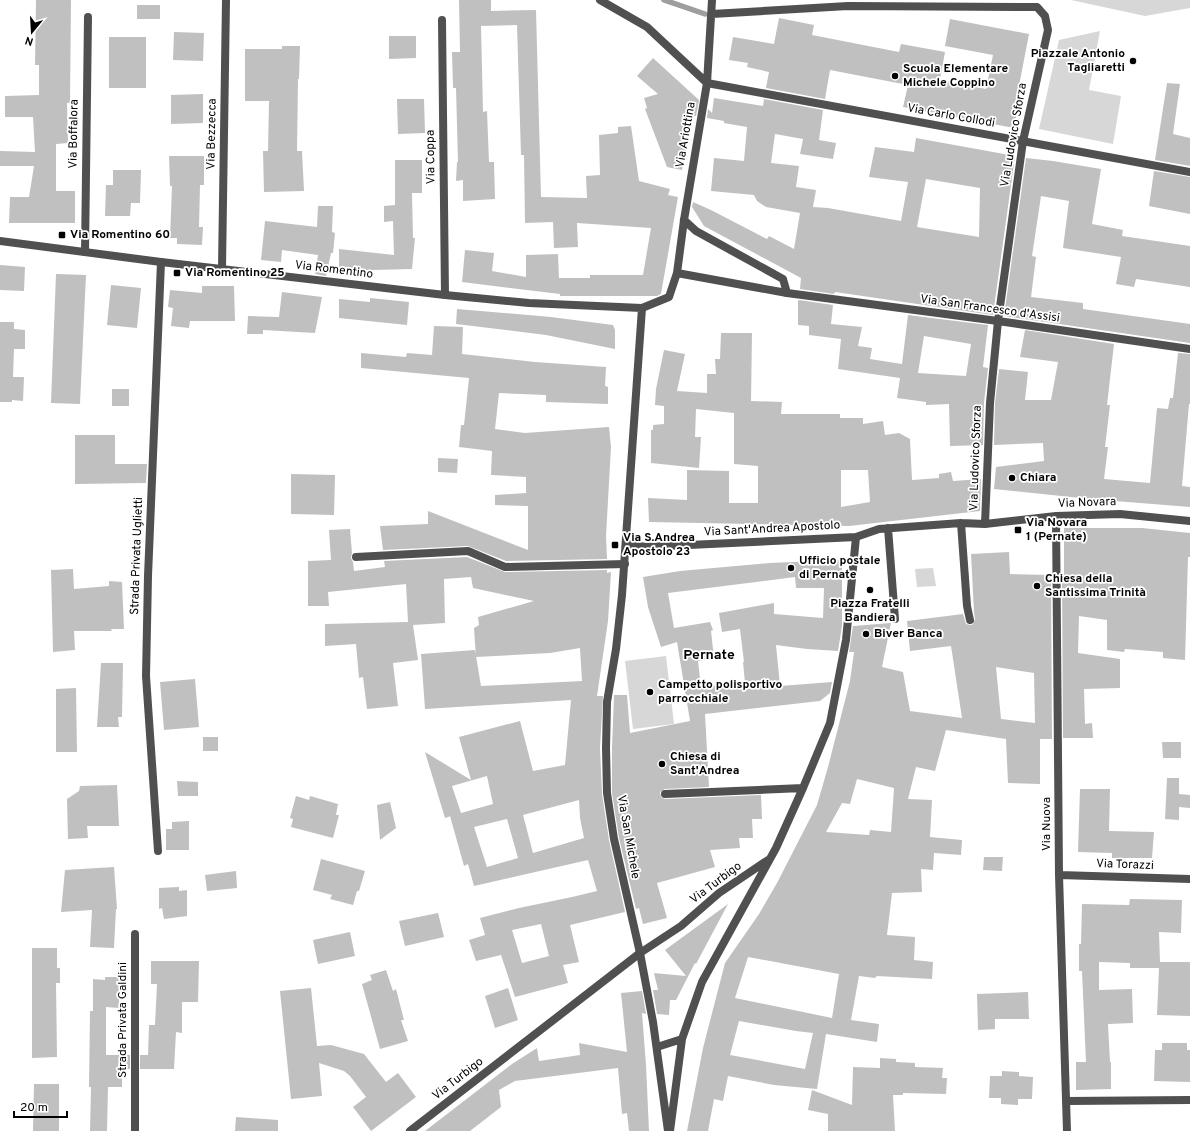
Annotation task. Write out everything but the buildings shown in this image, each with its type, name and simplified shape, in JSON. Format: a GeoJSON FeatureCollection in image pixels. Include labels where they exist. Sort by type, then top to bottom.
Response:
{"type":"FeatureCollection","features":[{"type":"Feature","properties":{"kind":"street","name":"Via Bezzecca"},"geometry":{"type":"LineString","coordinates":[[222,268],[226,0]]}},
{"type":"Feature","properties":{"kind":"street"},"geometry":{"type":"LineString","coordinates":[[600,0],[647,26],[708,83]]}},
{"type":"Feature","properties":{"kind":"street","name":"Via Ariottina"},"geometry":{"type":"LineString","coordinates":[[642,308],[669,297],[677,273],[684,220],[708,83],[712,0]]}},
{"type":"Feature","properties":{"kind":"street","name":"Via Ludovico Sforza"},"geometry":{"type":"LineString","coordinates":[[712,14],[848,6],[1037,7],[1045,16],[1048,30],[1023,141],[998,321],[990,403],[985,524]]}},
{"type":"Feature","properties":{"kind":"street","name":"Via Boffalora"},"geometry":{"type":"LineString","coordinates":[[85,252],[88,17]]}},
{"type":"Feature","properties":{"kind":"street","name":"Via Coppa"},"geometry":{"type":"LineString","coordinates":[[442,20],[445,295]]}},
{"type":"Feature","properties":{"kind":"street","name":"Via Carlo Collodi"},"geometry":{"type":"LineString","coordinates":[[708,83],[1190,172]]}},
{"type":"Feature","properties":{"kind":"street"},"geometry":{"type":"LineString","coordinates":[[684,220],[696,232],[783,279],[787,294]]}},
{"type":"Feature","properties":{"kind":"street","name":"Via Romentino"},"geometry":{"type":"LineString","coordinates":[[0,241],[161,262],[445,295],[529,303],[642,308]]}},
{"type":"Feature","properties":{"kind":"street","name":"Strada Privata Uglietti"},"geometry":{"type":"LineString","coordinates":[[158,851],[146,676],[148,576],[161,262]]}},
{"type":"Feature","properties":{"kind":"street","name":"Via San Francesco d'Assisi"},"geometry":{"type":"LineString","coordinates":[[677,273],[787,294],[998,321],[1190,349]]}},
{"type":"Feature","properties":{"kind":"street"},"geometry":{"type":"LineString","coordinates":[[626,544],[642,308]]}},
{"type":"Feature","properties":{"kind":"street","name":"Via Novara"},"geometry":{"type":"LineString","coordinates":[[985,524],[1056,516],[1120,514],[1190,521]]}},
{"type":"Feature","properties":{"kind":"street","name":"Via Nuova"},"geometry":{"type":"LineString","coordinates":[[1056,516],[1059,875],[1067,1131]]}},
{"type":"Feature","properties":{"kind":"street"},"geometry":{"type":"LineString","coordinates":[[961,523],[967,606],[970,620]]}},
{"type":"Feature","properties":{"kind":"street","name":"Via Sant'Andrea Apostolo"},"geometry":{"type":"LineString","coordinates":[[626,544],[646,546],[856,537],[879,528],[961,523],[985,524]]}},
{"type":"Feature","properties":{"kind":"street"},"geometry":{"type":"LineString","coordinates":[[888,528],[895,619]]}},
{"type":"Feature","properties":{"kind":"street","name":"Via Turbigo"},"geometry":{"type":"LineString","coordinates":[[410,1131],[640,953],[681,926],[719,893],[768,859],[776,848],[830,723],[846,640],[856,537]]}},
{"type":"Feature","properties":{"kind":"street","name":"Via San Michele"},"geometry":{"type":"LineString","coordinates":[[626,544],[616,649],[607,702],[607,793],[614,839],[640,953],[657,1047],[669,1131]]}},
{"type":"Feature","properties":{"kind":"street"},"geometry":{"type":"LineString","coordinates":[[356,557],[468,551],[505,567],[625,564]]}},
{"type":"Feature","properties":{"kind":"street"},"geometry":{"type":"LineString","coordinates":[[665,794],[803,788]]}},
{"type":"Feature","properties":{"kind":"street"},"geometry":{"type":"LineString","coordinates":[[669,1131],[682,1039],[702,982],[768,859]]}},
{"type":"Feature","properties":{"kind":"street","name":"Via Torazzi"},"geometry":{"type":"LineString","coordinates":[[1059,875],[1190,879]]}},
{"type":"Feature","properties":{"kind":"street","name":"Strada Privata Galdini"},"geometry":{"type":"LineString","coordinates":[[134,1131],[135,934]]}},
{"type":"Feature","properties":{"kind":"street"},"geometry":{"type":"LineString","coordinates":[[657,1047],[682,1039]]}},
{"type":"Feature","properties":{"kind":"street"},"geometry":{"type":"LineString","coordinates":[[1067,1101],[1190,1100]]}},
{"type":"Feature","properties":{"kind":"shaded area"},"geometry":{"type":"Polygon","coordinates":[[[1071,0],[1190,0],[1190,8],[1145,16],[1071,0]]]}},
{"type":"Feature","properties":{"kind":"shaded area"},"geometry":{"type":"Polygon","coordinates":[[[1100,31],[1089,90],[1121,96],[1113,144],[1039,129],[1059,40],[1100,31]]]}},
{"type":"Feature","properties":{"kind":"shaded area"},"geometry":{"type":"Polygon","coordinates":[[[933,568],[936,586],[917,587],[915,569],[933,568]]]}},
{"type":"Feature","properties":{"kind":"shaded area","name":"Campetto polisportivo parrocchiale"},"geometry":{"type":"Polygon","coordinates":[[[666,656],[674,724],[633,729],[625,661],[666,656]]]}},
{"type":"Feature","properties":{"kind":"waterway"},"geometry":{"type":"LineString","coordinates":[[664,0],[705,14]]}},
{"type":"Feature","properties":{"kind":"place","name":"Piazzale Antonio Tagliaretti"},"geometry":{"type":"Point","coordinates":[1133,61]}},
{"type":"Feature","properties":{"kind":"place","name":"Scuola Elementare Michele Coppino"},"geometry":{"type":"Point","coordinates":[895,76]}},
{"type":"Feature","properties":{"kind":"place","name":"Via Romentino 60"},"geometry":{"type":"Point","coordinates":[62,235]}},
{"type":"Feature","properties":{"kind":"place","name":"Via Romentino 25"},"geometry":{"type":"Point","coordinates":[177,273]}},
{"type":"Feature","properties":{"kind":"place","name":"Chiara"},"geometry":{"type":"Point","coordinates":[1012,478]}},
{"type":"Feature","properties":{"kind":"place","name":"Via Novara 1 (Pernate)"},"geometry":{"type":"Point","coordinates":[1018,530]}},
{"type":"Feature","properties":{"kind":"place","name":"Via S.Andrea Apostolo 23"},"geometry":{"type":"Point","coordinates":[615,545]}},
{"type":"Feature","properties":{"kind":"place","name":"Ufficio postale di Pernate"},"geometry":{"type":"Point","coordinates":[791,568]}},
{"type":"Feature","properties":{"kind":"place","name":"Chiesa della Santissima Trinità"},"geometry":{"type":"Point","coordinates":[1037,586]}},
{"type":"Feature","properties":{"kind":"place","name":"Piazza Fratelli Bandiera"},"geometry":{"type":"Point","coordinates":[870,590]}},
{"type":"Feature","properties":{"kind":"place","name":"Biver Banca"},"geometry":{"type":"Point","coordinates":[866,634]}},
{"type":"Feature","properties":{"kind":"place","name":"Campetto polisportivo parrocchiale"},"geometry":{"type":"Point","coordinates":[650,692]}},
{"type":"Feature","properties":{"kind":"place","name":"Chiesa di Sant'Andrea"},"geometry":{"type":"Point","coordinates":[662,764]}},
{"type":"Feature","properties":{"kind":"district","name":"Pernate"},"geometry":{"type":"Point","coordinates":[709,655]}}]}
